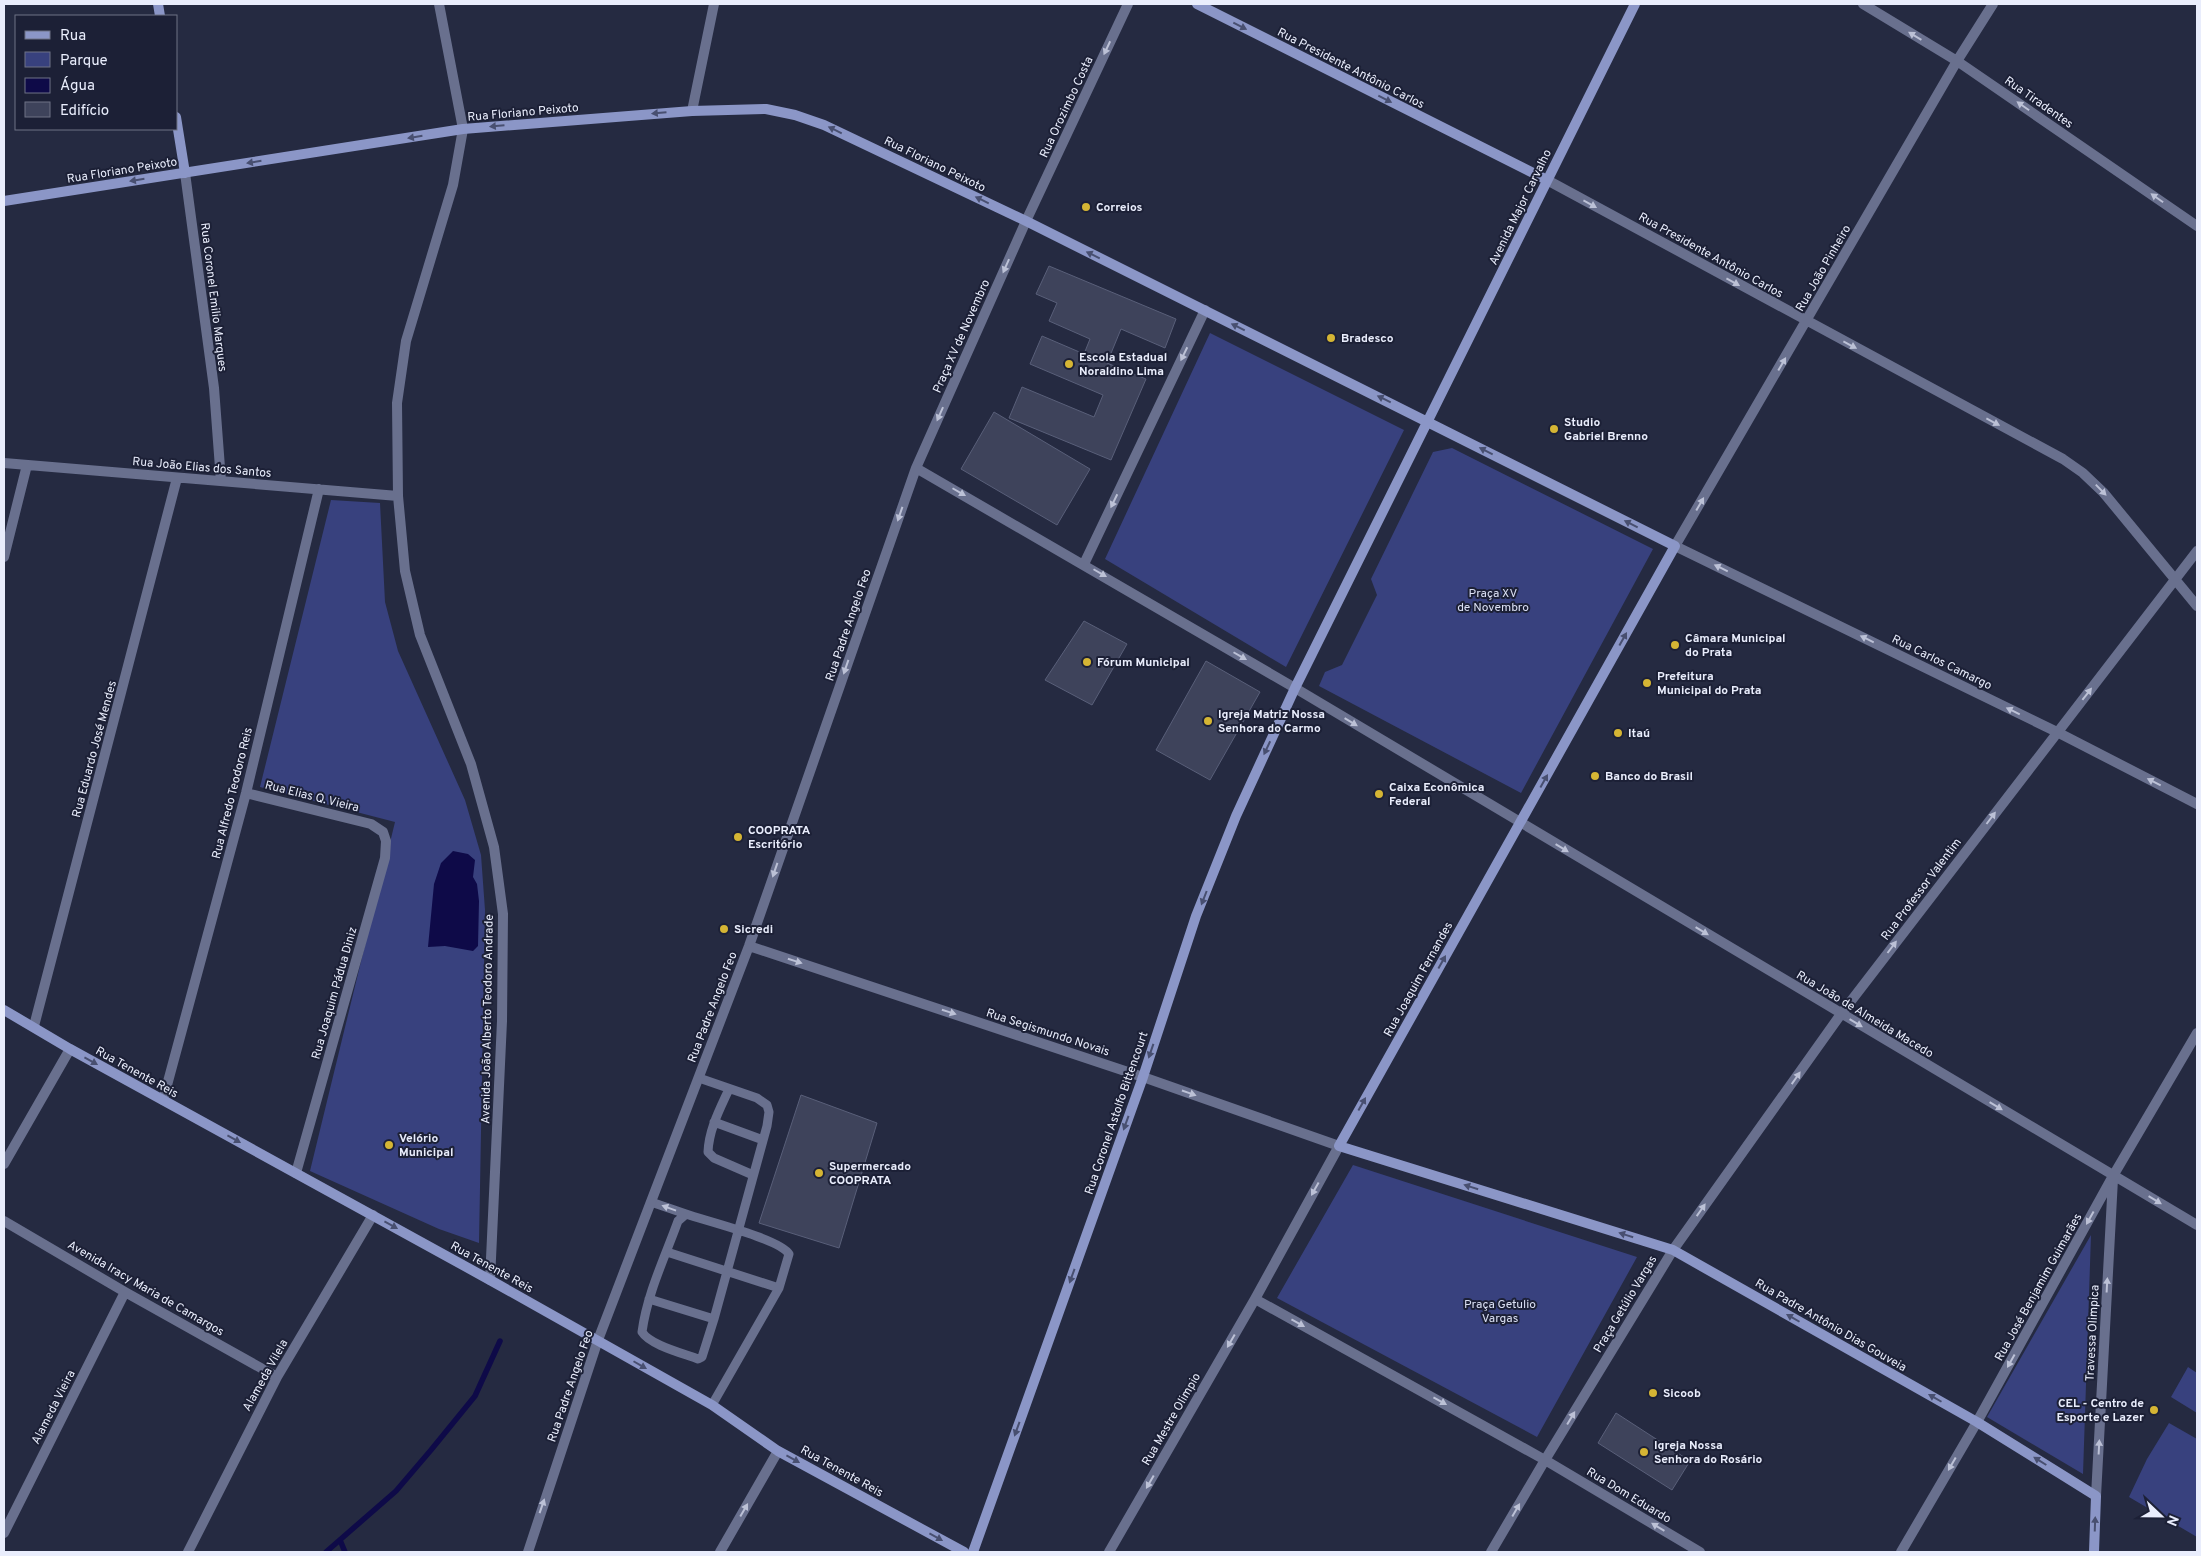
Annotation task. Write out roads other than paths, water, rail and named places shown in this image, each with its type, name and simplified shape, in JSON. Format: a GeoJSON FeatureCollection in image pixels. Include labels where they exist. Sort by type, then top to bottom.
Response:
{"type":"FeatureCollection","features":[{"type":"Feature","properties":{"kind":"street","name":"Avenida João Alberto Teodoro Andrade"},"geometry":{"type":"LineString","coordinates":[[439,4],[463,129],[453,185],[406,341],[398,403],[398,496],[405,571],[420,635],[471,764],[494,847],[503,914],[502,1021],[490,1280]]}},
{"type":"Feature","properties":{"kind":"street"},"geometry":{"type":"LineString","coordinates":[[692,111],[714,4]]}},
{"type":"Feature","properties":{"kind":"street","name":"Rua Orozimbo Costa"},"geometry":{"type":"LineString","coordinates":[[1026,221],[1128,4]]}},
{"type":"Feature","properties":{"kind":"street","name":"Rua Presidente Antônio Carlos"},"geometry":{"type":"LineString","coordinates":[[1197,4],[1547,180],[2063,459],[2083,473],[2103,492],[2197,606]]}},
{"type":"Feature","properties":{"kind":"street","name":"Avenida Major Carvalho"},"geometry":{"type":"LineString","coordinates":[[1428,421],[1635,4]]}},
{"type":"Feature","properties":{"kind":"street","name":"Rua Tiradentes"},"geometry":{"type":"LineString","coordinates":[[1863,4],[1957,61],[2197,226]]}},
{"type":"Feature","properties":{"kind":"street","name":"Rua João Pinheiro"},"geometry":{"type":"LineString","coordinates":[[1675,546],[1807,322],[1957,61],[1993,4]]}},
{"type":"Feature","properties":{"kind":"street","name":"Rua Floriano Peixoto"},"geometry":{"type":"LineString","coordinates":[[4,201],[463,129],[692,111],[766,109],[795,115],[824,125],[1026,221]]}},
{"type":"Feature","properties":{"kind":"street","name":"Rua Coronel Emilio Marques"},"geometry":{"type":"LineString","coordinates":[[178,129],[214,388],[221,482]]}},
{"type":"Feature","properties":{"kind":"street"},"geometry":{"type":"LineString","coordinates":[[916,468],[1295,688],[1520,824],[1675,546],[1026,221]]}},
{"type":"Feature","properties":{"kind":"street","name":"Praça XV de Novembro"},"geometry":{"type":"LineString","coordinates":[[916,468],[1026,221]]}},
{"type":"Feature","properties":{"kind":"street"},"geometry":{"type":"LineString","coordinates":[[1084,564],[1205,310]]}},
{"type":"Feature","properties":{"kind":"street"},"geometry":{"type":"LineString","coordinates":[[1295,688],[1428,421]]}},
{"type":"Feature","properties":{"kind":"street","name":"Rua João Elias dos Santos"},"geometry":{"type":"LineString","coordinates":[[4,464],[398,496]]}},
{"type":"Feature","properties":{"kind":"street"},"geometry":{"type":"LineString","coordinates":[[4,557],[27,465]]}},
{"type":"Feature","properties":{"kind":"street","name":"Rua Padre Angelo Feo"},"geometry":{"type":"LineString","coordinates":[[528,1552],[598,1340],[749,946],[916,468]]}},
{"type":"Feature","properties":{"kind":"street","name":"Rua Eduardo José Mendes"},"geometry":{"type":"LineString","coordinates":[[34,1026],[178,478]]}},
{"type":"Feature","properties":{"kind":"street","name":"Rua Alfredo Teodoro Reis"},"geometry":{"type":"LineString","coordinates":[[163,1100],[246,793],[319,489]]}},
{"type":"Feature","properties":{"kind":"street","name":"Rua Carlos Camargo"},"geometry":{"type":"LineString","coordinates":[[1675,546],[2057,732],[2197,804]]}},
{"type":"Feature","properties":{"kind":"street","name":"Rua Professor Valentim"},"geometry":{"type":"LineString","coordinates":[[1673,1250],[1841,1014],[2197,551]]}},
{"type":"Feature","properties":{"kind":"street","name":"Rua Coronel Astolfo Bittencourt"},"geometry":{"type":"LineString","coordinates":[[973,1552],[1143,1077],[1207,889],[1236,816],[1295,688]]}},
{"type":"Feature","properties":{"kind":"street","name":"Rua Elias Q. Vieira"},"geometry":{"type":"LineString","coordinates":[[246,793],[371,824]]}},
{"type":"Feature","properties":{"kind":"street","name":"Rua Joaquim Pádua Diniz"},"geometry":{"type":"LineString","coordinates":[[296,1173],[385,858],[386,841],[383,832],[371,824]]}},
{"type":"Feature","properties":{"kind":"street","name":"Rua João de Almeida Macedo"},"geometry":{"type":"LineString","coordinates":[[1520,824],[2197,1225]]}},
{"type":"Feature","properties":{"kind":"street","name":"Rua Joaquim Fernandes"},"geometry":{"type":"LineString","coordinates":[[1339,1146],[1520,824]]}},
{"type":"Feature","properties":{"kind":"street","name":"Rua Segismundo Novais"},"geometry":{"type":"LineString","coordinates":[[749,946],[1143,1077],[1339,1146]]}},
{"type":"Feature","properties":{"kind":"street","name":"Rua Tenente Reis"},"geometry":{"type":"LineString","coordinates":[[4,1010],[70,1049],[598,1340],[712,1405],[778,1450],[964,1552]]}},
{"type":"Feature","properties":{"kind":"street","name":"Rua José Benjamim Guimarães"},"geometry":{"type":"LineString","coordinates":[[1900,1552],[1977,1422],[2113,1176],[2197,1034]]}},
{"type":"Feature","properties":{"kind":"street"},"geometry":{"type":"LineString","coordinates":[[4,1164],[70,1049]]}},
{"type":"Feature","properties":{"kind":"street"},"geometry":{"type":"LineString","coordinates":[[1339,1146],[1255,1299],[1545,1460]]}},
{"type":"Feature","properties":{"kind":"street","name":"Praça Getúlio Vargas"},"geometry":{"type":"LineString","coordinates":[[1339,1146],[1673,1250],[1491,1552]]}},
{"type":"Feature","properties":{"kind":"street","name":"Travessa Olimpica"},"geometry":{"type":"LineString","coordinates":[[2094,1552],[2113,1176]]}},
{"type":"Feature","properties":{"kind":"street","name":"Alameda Vilela"},"geometry":{"type":"LineString","coordinates":[[188,1552],[277,1377],[373,1215]]}},
{"type":"Feature","properties":{"kind":"street","name":"Avenida Iracy Maria de Camargos"},"geometry":{"type":"LineString","coordinates":[[4,1221],[124,1292],[277,1377]]}},
{"type":"Feature","properties":{"kind":"street","name":"Rua Padre Antônio Dias Gouveia"},"geometry":{"type":"LineString","coordinates":[[1673,1250],[1977,1422],[2096,1496]]}},
{"type":"Feature","properties":{"kind":"street","name":"Alameda Vieira"},"geometry":{"type":"LineString","coordinates":[[4,1533],[124,1292]]}},
{"type":"Feature","properties":{"kind":"street","name":"Rua Mestre Olimpio"},"geometry":{"type":"LineString","coordinates":[[1109,1552],[1255,1299]]}},
{"type":"Feature","properties":{"kind":"street"},"geometry":{"type":"LineString","coordinates":[[720,1552],[778,1450]]}},
{"type":"Feature","properties":{"kind":"street","name":"Rua Dom Eduardo"},"geometry":{"type":"LineString","coordinates":[[1545,1460],[1700,1552]]}},
{"type":"Feature","properties":{"kind":"lane"},"geometry":{"type":"LineString","coordinates":[[686,1214],[678,1221],[649,1298],[642,1332],[645,1337],[698,1359],[702,1357],[705,1351],[769,1112],[767,1105],[757,1098],[699,1078]]}},
{"type":"Feature","properties":{"kind":"lane"},"geometry":{"type":"LineString","coordinates":[[729,1088],[714,1122],[708,1152],[714,1158],[753,1175]]}},
{"type":"Feature","properties":{"kind":"lane"},"geometry":{"type":"LineString","coordinates":[[714,1122],[763,1140]]}},
{"type":"Feature","properties":{"kind":"lane"},"geometry":{"type":"LineString","coordinates":[[651,1202],[781,1246],[789,1254],[779,1288],[712,1405]]}},
{"type":"Feature","properties":{"kind":"lane"},"geometry":{"type":"LineString","coordinates":[[667,1252],[728,1270],[779,1288]]}},
{"type":"Feature","properties":{"kind":"lane"},"geometry":{"type":"LineString","coordinates":[[649,1298],[714,1319]]}},
{"type":"Feature","properties":{"kind":"water"},"geometry":{"type":"Polygon","coordinates":[[[453,851],[468,854],[475,860],[473,877],[477,884],[479,901],[478,946],[473,951],[445,946],[428,947],[434,884],[441,863],[453,851]]]}},
{"type":"Feature","properties":{"kind":"waterway"},"geometry":{"type":"LineString","coordinates":[[326,1552],[396,1491],[431,1450],[475,1396],[500,1341]]}},
{"type":"Feature","properties":{"kind":"waterway"},"geometry":{"type":"LineString","coordinates":[[340,1540],[345,1552]]}},
{"type":"Feature","properties":{"kind":"place","name":"Correios"},"geometry":{"type":"Point","coordinates":[1086,207]}},
{"type":"Feature","properties":{"kind":"place","name":"Bradesco"},"geometry":{"type":"Point","coordinates":[1331,338]}},
{"type":"Feature","properties":{"kind":"place","name":"Escola Estadual Noraldino Lima"},"geometry":{"type":"Point","coordinates":[1069,364]}},
{"type":"Feature","properties":{"kind":"place","name":"Studio Gabriel Brenno"},"geometry":{"type":"Point","coordinates":[1554,429]}},
{"type":"Feature","properties":{"kind":"place","name":"Câmara Municipal do Prata"},"geometry":{"type":"Point","coordinates":[1675,645]}},
{"type":"Feature","properties":{"kind":"place","name":"Fórum Municipal"},"geometry":{"type":"Point","coordinates":[1087,662]}},
{"type":"Feature","properties":{"kind":"place","name":"Prefeitura Municipal do Prata"},"geometry":{"type":"Point","coordinates":[1647,683]}},
{"type":"Feature","properties":{"kind":"place","name":"Igreja Matriz Nossa Senhora do Carmo"},"geometry":{"type":"Point","coordinates":[1208,721]}},
{"type":"Feature","properties":{"kind":"place","name":"Itaú"},"geometry":{"type":"Point","coordinates":[1618,733]}},
{"type":"Feature","properties":{"kind":"place","name":"Banco do Brasil"},"geometry":{"type":"Point","coordinates":[1595,776]}},
{"type":"Feature","properties":{"kind":"place","name":"Caixa Econômica Federal"},"geometry":{"type":"Point","coordinates":[1379,794]}},
{"type":"Feature","properties":{"kind":"place","name":"COOPRATA Escritório"},"geometry":{"type":"Point","coordinates":[738,837]}},
{"type":"Feature","properties":{"kind":"place","name":"Sicredi"},"geometry":{"type":"Point","coordinates":[724,929]}},
{"type":"Feature","properties":{"kind":"place","name":"Velório Municipal"},"geometry":{"type":"Point","coordinates":[389,1145]}},
{"type":"Feature","properties":{"kind":"place","name":"Supermercado COOPRATA"},"geometry":{"type":"Point","coordinates":[819,1173]}},
{"type":"Feature","properties":{"kind":"place","name":"Sicoob"},"geometry":{"type":"Point","coordinates":[1653,1393]}},
{"type":"Feature","properties":{"kind":"place","name":"CEL - Centro de Esporte e Lazer"},"geometry":{"type":"Point","coordinates":[2154,1410]}},
{"type":"Feature","properties":{"kind":"place","name":"Igreja Nossa Senhora do Rosário"},"geometry":{"type":"Point","coordinates":[1644,1452]}},
{"type":"Feature","properties":{"kind":"park label","name":"Praça Getulio Vargas"},"geometry":{"type":"Point","coordinates":[1500,1311]}}]}
